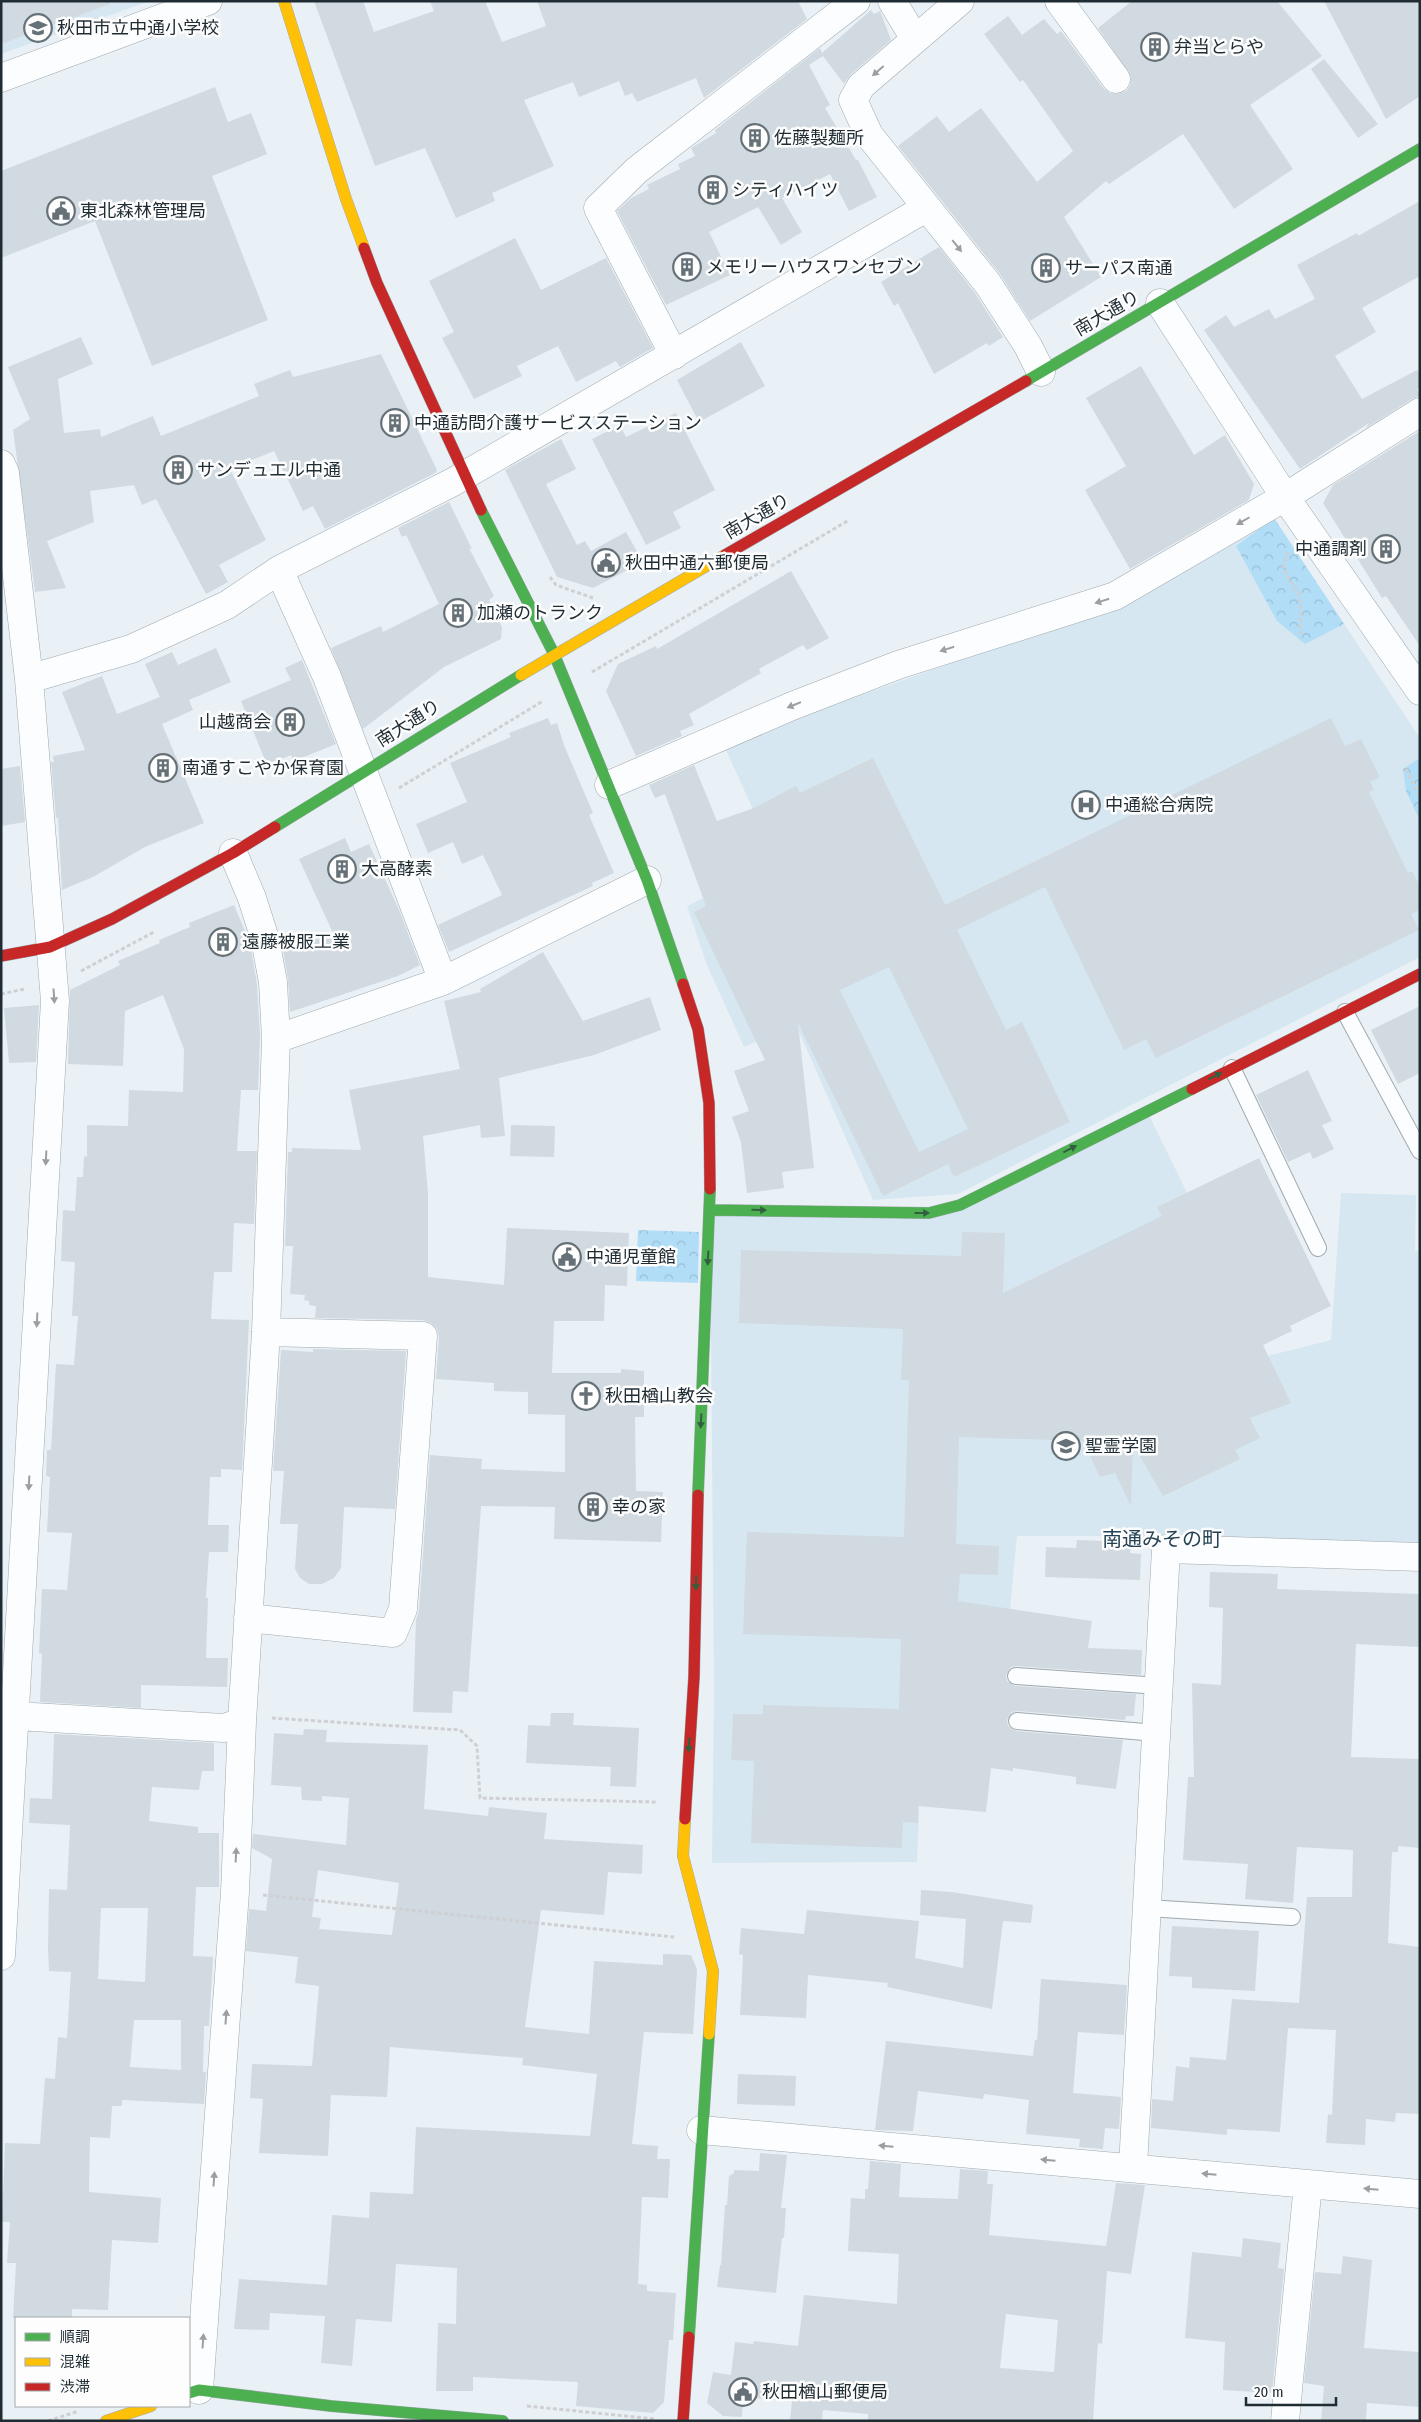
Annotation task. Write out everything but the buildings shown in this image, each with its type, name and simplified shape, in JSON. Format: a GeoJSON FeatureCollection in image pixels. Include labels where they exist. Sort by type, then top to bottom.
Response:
{"type":"FeatureCollection","features":[{"type":"Feature","properties":{"kind":"street"},"geometry":{"type":"LineString","coordinates":[[1,78],[208,1]]}},
{"type":"Feature","properties":{"kind":"street"},"geometry":{"type":"LineString","coordinates":[[284,1],[346,199],[377,283],[464,475],[554,654],[568,686],[647,880],[698,1029],[709,1104],[710,1210],[699,1455],[694,1677],[683,1856],[687,1879],[708,1940],[713,1971],[683,2421]]}},
{"type":"Feature","properties":{"kind":"street"},"geometry":{"type":"LineString","coordinates":[[674,355],[598,208],[637,170],[856,1]]}},
{"type":"Feature","properties":{"kind":"street"},"geometry":{"type":"LineString","coordinates":[[892,1],[915,39]]}},
{"type":"Feature","properties":{"kind":"street"},"geometry":{"type":"LineString","coordinates":[[960,1],[861,86],[853,100],[869,135],[988,284],[1028,346],[1041,372]]}},
{"type":"Feature","properties":{"kind":"street"},"geometry":{"type":"LineString","coordinates":[[1059,1],[1116,79]]}},
{"type":"Feature","properties":{"kind":"street","name":"南大通り"},"geometry":{"type":"LineString","coordinates":[[1,956],[50,948],[112,919],[234,853],[363,771],[554,654],[1160,303],[1420,149]]}},
{"type":"Feature","properties":{"kind":"street"},"geometry":{"type":"LineString","coordinates":[[29,679],[131,649],[227,605],[279,570],[464,475],[926,208]]}},
{"type":"Feature","properties":{"kind":"street"},"geometry":{"type":"LineString","coordinates":[[1160,303],[1285,497],[1420,691]]}},
{"type":"Feature","properties":{"kind":"street"},"geometry":{"type":"LineString","coordinates":[[609,785],[792,706],[898,664],[1115,596],[1285,497],[1420,412]]}},
{"type":"Feature","properties":{"kind":"street"},"geometry":{"type":"LineString","coordinates":[[1,464],[5,473],[29,679],[55,1001],[8,1717],[1,1956]]}},
{"type":"Feature","properties":{"kind":"street"},"geometry":{"type":"LineString","coordinates":[[279,570],[327,677],[443,981]]}},
{"type":"Feature","properties":{"kind":"street"},"geometry":{"type":"LineString","coordinates":[[234,853],[252,898],[265,939],[273,982],[276,1038],[266,1332],[242,1722],[235,1892],[194,2391],[305,2412],[504,2421]]}},
{"type":"Feature","properties":{"kind":"street"},"geometry":{"type":"LineString","coordinates":[[276,1038],[443,981],[647,880]]}},
{"type":"Feature","properties":{"kind":"street"},"geometry":{"type":"LineString","coordinates":[[710,1210],[929,1213],[960,1205],[1420,974]]}},
{"type":"Feature","properties":{"kind":"street"},"geometry":{"type":"LineString","coordinates":[[248,1618],[393,1633],[403,1609],[423,1336],[266,1332]]}},
{"type":"Feature","properties":{"kind":"street"},"geometry":{"type":"LineString","coordinates":[[1133,2167],[1166,1549],[1420,1557]]}},
{"type":"Feature","properties":{"kind":"street"},"geometry":{"type":"LineString","coordinates":[[8,1717],[224,1728],[242,1722]]}},
{"type":"Feature","properties":{"kind":"street"},"geometry":{"type":"LineString","coordinates":[[701,2130],[1420,2194]]}},
{"type":"Feature","properties":{"kind":"street"},"geometry":{"type":"LineString","coordinates":[[1285,2421],[1308,2184]]}},
{"type":"Feature","properties":{"kind":"street"},"geometry":{"type":"LineString","coordinates":[[106,2421],[148,2407]]}},
{"type":"Feature","properties":{"kind":"lane"},"geometry":{"type":"LineString","coordinates":[[1345,1012],[1420,1151]]}},
{"type":"Feature","properties":{"kind":"lane"},"geometry":{"type":"LineString","coordinates":[[1232,1068],[1318,1248]]}},
{"type":"Feature","properties":{"kind":"lane"},"geometry":{"type":"LineString","coordinates":[[1016,1676],[1159,1686]]}},
{"type":"Feature","properties":{"kind":"lane"},"geometry":{"type":"LineString","coordinates":[[1017,1721],[1156,1733]]}},
{"type":"Feature","properties":{"kind":"lane"},"geometry":{"type":"LineString","coordinates":[[1147,1908],[1292,1917]]}},
{"type":"Feature","properties":{"kind":"path"},"geometry":{"type":"LineString","coordinates":[[375,802],[850,519]]}},
{"type":"Feature","properties":{"kind":"path"},"geometry":{"type":"LineString","coordinates":[[1290,549],[1283,565],[1289,580],[1299,593],[1301,613],[1300,638]]}},
{"type":"Feature","properties":{"kind":"path"},"geometry":{"type":"LineString","coordinates":[[546,571],[556,585],[592,598]]}},
{"type":"Feature","properties":{"kind":"path"},"geometry":{"type":"LineString","coordinates":[[1406,769],[1420,796]]}},
{"type":"Feature","properties":{"kind":"path"},"geometry":{"type":"LineString","coordinates":[[1,994],[53,984],[110,958],[160,929]]}},
{"type":"Feature","properties":{"kind":"path"},"geometry":{"type":"LineString","coordinates":[[242,1722],[263,1717],[460,1730],[477,1746],[480,1798],[685,1803]]}},
{"type":"Feature","properties":{"kind":"path"},"geometry":{"type":"LineString","coordinates":[[235,1892],[708,1940]]}},
{"type":"Feature","properties":{"kind":"path"},"geometry":{"type":"LineString","coordinates":[[48,2421],[81,2411]]}},
{"type":"Feature","properties":{"kind":"shaded area","name":"秋田市立中通小学校"},"geometry":{"type":"Polygon","coordinates":[[[1,1],[150,1],[1,54],[1,1]]]}},
{"type":"Feature","properties":{"kind":"shaded area","name":"中通総合病院"},"geometry":{"type":"Polygon","coordinates":[[[1274,518],[1420,738],[1420,957],[958,1194],[873,1200],[796,1025],[744,1047],[706,963],[687,906],[777,862],[725,748],[766,729],[1047,629],[1274,518]]]}},
{"type":"Feature","properties":{"kind":"shaded area","name":"聖霊学園"},"geometry":{"type":"Polygon","coordinates":[[[1147,1111],[1267,1356],[1331,1340],[1341,1193],[1416,1195],[1415,1251],[1420,1251],[1420,1544],[1097,1536],[1017,1536],[1009,1620],[927,1618],[917,1862],[712,1863],[714,1694],[710,1210],[929,1213],[1147,1111]]]}},
{"type":"Feature","properties":{"kind":"green space"},"geometry":{"type":"Polygon","coordinates":[[[1274,518],[1344,624],[1305,644],[1277,621],[1236,546],[1274,518]]]}},
{"type":"Feature","properties":{"kind":"green space"},"geometry":{"type":"Polygon","coordinates":[[[1420,758],[1420,821],[1406,791],[1403,769],[1420,758]]]}},
{"type":"Feature","properties":{"kind":"green space"},"geometry":{"type":"Polygon","coordinates":[[[638,1230],[699,1232],[698,1283],[636,1281],[638,1230]]]}},
{"type":"Feature","properties":{"kind":"traffic: fast"},"geometry":{"type":"LineString","coordinates":[[1026,381],[1420,149]]}},
{"type":"Feature","properties":{"kind":"traffic: fast"},"geometry":{"type":"LineString","coordinates":[[481,510],[554,654],[647,880],[683,984]]}},
{"type":"Feature","properties":{"kind":"traffic: fast"},"geometry":{"type":"LineString","coordinates":[[275,827],[521,675]]}},
{"type":"Feature","properties":{"kind":"traffic: fast"},"geometry":{"type":"LineString","coordinates":[[710,1210],[929,1213],[960,1205],[1192,1089]]}},
{"type":"Feature","properties":{"kind":"traffic: fast"},"geometry":{"type":"LineString","coordinates":[[698,1495],[710,1189]]}},
{"type":"Feature","properties":{"kind":"traffic: fast"},"geometry":{"type":"LineString","coordinates":[[689,2337],[709,2034]]}},
{"type":"Feature","properties":{"kind":"traffic: fast"},"geometry":{"type":"LineString","coordinates":[[190,2393],[199,2390],[331,2406],[503,2421]]}},
{"type":"Feature","properties":{"kind":"traffic: slow"},"geometry":{"type":"LineString","coordinates":[[284,1],[346,199],[364,248]]}},
{"type":"Feature","properties":{"kind":"traffic: slow"},"geometry":{"type":"LineString","coordinates":[[521,675],[725,555]]}},
{"type":"Feature","properties":{"kind":"traffic: slow"},"geometry":{"type":"LineString","coordinates":[[685,1819],[683,1856],[713,1971],[709,2034]]}},
{"type":"Feature","properties":{"kind":"traffic: slow"},"geometry":{"type":"LineString","coordinates":[[106,2421],[148,2407]]}},
{"type":"Feature","properties":{"kind":"traffic: jam"},"geometry":{"type":"LineString","coordinates":[[364,248],[377,283],[481,510]]}},
{"type":"Feature","properties":{"kind":"traffic: jam"},"geometry":{"type":"LineString","coordinates":[[725,555],[1026,381]]}},
{"type":"Feature","properties":{"kind":"traffic: jam"},"geometry":{"type":"LineString","coordinates":[[1,956],[50,947],[112,919],[233,853],[275,827]]}},
{"type":"Feature","properties":{"kind":"traffic: jam"},"geometry":{"type":"LineString","coordinates":[[1192,1089],[1420,974]]}},
{"type":"Feature","properties":{"kind":"traffic: jam"},"geometry":{"type":"LineString","coordinates":[[683,984],[698,1029],[709,1103],[710,1189]]}},
{"type":"Feature","properties":{"kind":"traffic: jam"},"geometry":{"type":"LineString","coordinates":[[685,1819],[694,1677],[698,1495]]}},
{"type":"Feature","properties":{"kind":"traffic: jam"},"geometry":{"type":"LineString","coordinates":[[683,2421],[689,2337]]}},
{"type":"Feature","properties":{"kind":"place","name":"秋田市立中通小学校"},"geometry":{"type":"Point","coordinates":[38,28]}},
{"type":"Feature","properties":{"kind":"place","name":"弁当とらや"},"geometry":{"type":"Point","coordinates":[1155,47]}},
{"type":"Feature","properties":{"kind":"place","name":"佐藤製麺所"},"geometry":{"type":"Point","coordinates":[755,138]}},
{"type":"Feature","properties":{"kind":"place","name":"シティハイツ"},"geometry":{"type":"Point","coordinates":[713,190]}},
{"type":"Feature","properties":{"kind":"place","name":"東北森林管理局"},"geometry":{"type":"Point","coordinates":[61,211]}},
{"type":"Feature","properties":{"kind":"place","name":"メモリーハウスワンセブン"},"geometry":{"type":"Point","coordinates":[687,267]}},
{"type":"Feature","properties":{"kind":"place","name":"サーパス南通"},"geometry":{"type":"Point","coordinates":[1046,268]}},
{"type":"Feature","properties":{"kind":"place","name":"中通訪問介護サービスステーション"},"geometry":{"type":"Point","coordinates":[395,423]}},
{"type":"Feature","properties":{"kind":"place","name":"サンデュエル中通"},"geometry":{"type":"Point","coordinates":[178,470]}},
{"type":"Feature","properties":{"kind":"place","name":"中通調剤"},"geometry":{"type":"Point","coordinates":[1386,549]}},
{"type":"Feature","properties":{"kind":"place","name":"秋田中通六郵便局"},"geometry":{"type":"Point","coordinates":[606,563]}},
{"type":"Feature","properties":{"kind":"place","name":"加瀬のトランク"},"geometry":{"type":"Point","coordinates":[458,613]}},
{"type":"Feature","properties":{"kind":"place","name":"山越商会"},"geometry":{"type":"Point","coordinates":[290,722]}},
{"type":"Feature","properties":{"kind":"place","name":"南通すこやか保育園"},"geometry":{"type":"Point","coordinates":[163,768]}},
{"type":"Feature","properties":{"kind":"place","name":"中通総合病院"},"geometry":{"type":"Point","coordinates":[1086,805]}},
{"type":"Feature","properties":{"kind":"place","name":"大高酵素"},"geometry":{"type":"Point","coordinates":[342,869]}},
{"type":"Feature","properties":{"kind":"place","name":"遠藤被服工業"},"geometry":{"type":"Point","coordinates":[223,942]}},
{"type":"Feature","properties":{"kind":"place","name":"中通児童館"},"geometry":{"type":"Point","coordinates":[567,1257]}},
{"type":"Feature","properties":{"kind":"place","name":"秋田楢山教会"},"geometry":{"type":"Point","coordinates":[586,1396]}},
{"type":"Feature","properties":{"kind":"place","name":"聖霊学園"},"geometry":{"type":"Point","coordinates":[1066,1446]}},
{"type":"Feature","properties":{"kind":"place","name":"幸の家"},"geometry":{"type":"Point","coordinates":[593,1507]}},
{"type":"Feature","properties":{"kind":"place","name":"秋田楢山郵便局"},"geometry":{"type":"Point","coordinates":[743,2392]}},
{"type":"Feature","properties":{"kind":"district","name":"南通みその町"},"geometry":{"type":"Point","coordinates":[1162,1539]}}]}
